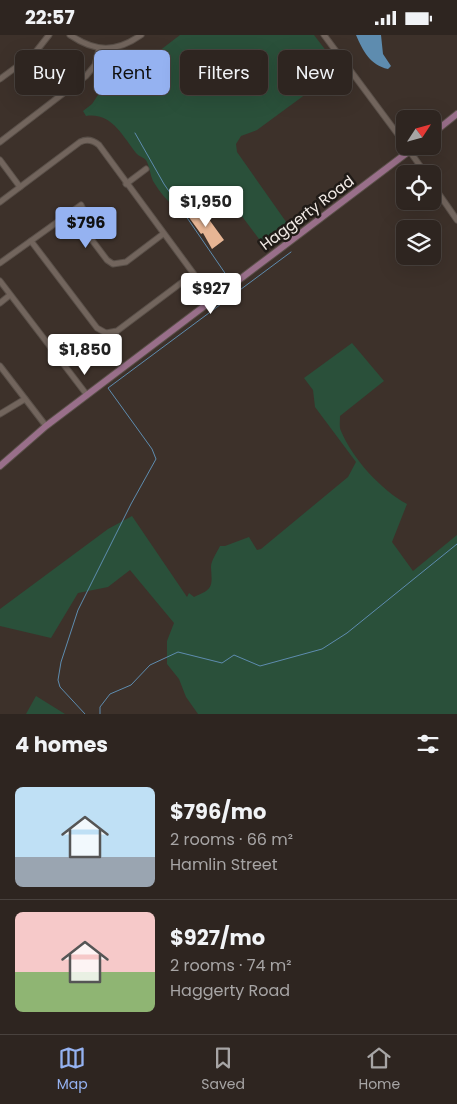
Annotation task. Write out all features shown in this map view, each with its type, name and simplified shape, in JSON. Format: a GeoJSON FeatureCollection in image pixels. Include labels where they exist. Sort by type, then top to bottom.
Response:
{"type":"FeatureCollection","features":[{"type":"Feature","properties":{"kind":"main road"},"geometry":{"type":"LineString","coordinates":[[441,127],[457,114]]}},
{"type":"Feature","properties":{"kind":"main road","name":"Haggerty Road"},"geometry":{"type":"LineString","coordinates":[[0,466],[46,426],[212,300],[397,155]]}},
{"type":"Feature","properties":{"kind":"street"},"geometry":{"type":"LineString","coordinates":[[0,79],[34,53],[49,35]]}},
{"type":"Feature","properties":{"kind":"street"},"geometry":{"type":"LineString","coordinates":[[70,35],[86,45],[99,49],[118,47],[141,35]]}},
{"type":"Feature","properties":{"kind":"street"},"geometry":{"type":"LineString","coordinates":[[324,35],[396,132]]}},
{"type":"Feature","properties":{"kind":"street"},"geometry":{"type":"LineString","coordinates":[[0,142],[86,76],[95,65],[99,49]]}},
{"type":"Feature","properties":{"kind":"street"},"geometry":{"type":"LineString","coordinates":[[0,202],[80,143],[87,140],[99,145],[212,300]]}},
{"type":"Feature","properties":{"kind":"street"},"geometry":{"type":"LineString","coordinates":[[0,160],[20,187]]}},
{"type":"Feature","properties":{"kind":"street"},"geometry":{"type":"LineString","coordinates":[[126,184],[146,169]]}},
{"type":"Feature","properties":{"kind":"street"},"geometry":{"type":"LineString","coordinates":[[441,197],[457,220]]}},
{"type":"Feature","properties":{"kind":"street"},"geometry":{"type":"LineString","coordinates":[[0,263],[70,211],[78,206],[84,208],[85,213],[76,219]]}},
{"type":"Feature","properties":{"kind":"street"},"geometry":{"type":"LineString","coordinates":[[70,211],[107,260],[116,265],[126,261],[163,234]]}},
{"type":"Feature","properties":{"kind":"street"},"geometry":{"type":"LineString","coordinates":[[31,241],[97,328],[107,333],[118,330],[193,274]]}},
{"type":"Feature","properties":{"kind":"street"},"geometry":{"type":"LineString","coordinates":[[0,281],[87,395]]}},
{"type":"Feature","properties":{"kind":"street"},"geometry":{"type":"LineString","coordinates":[[0,303],[10,295]]}},
{"type":"Feature","properties":{"kind":"street"},"geometry":{"type":"LineString","coordinates":[[0,366],[46,426]]}},
{"type":"Feature","properties":{"kind":"street"},"geometry":{"type":"LineString","coordinates":[[0,414],[25,399]]}},
{"type":"Feature","properties":{"kind":"green space"},"geometry":{"type":"Polygon","coordinates":[[[180,35],[314,35],[325,50],[278,50],[278,95],[305,95],[257,130],[241,136],[236,144],[237,152],[289,226],[262,243],[223,191],[200,196],[194,192],[186,196],[179,210],[158,189],[153,181],[146,160],[136,153],[121,132],[109,121],[95,116],[86,116],[83,111],[92,104],[98,95],[170,95],[170,50],[160,50],[180,35]]]}},
{"type":"Feature","properties":{"kind":"green space"},"geometry":{"type":"Polygon","coordinates":[[[352,343],[384,381],[340,416],[340,428],[352,452],[368,472],[387,490],[407,504],[392,542],[413,571],[457,535],[457,714],[198,714],[186,697],[179,679],[167,664],[167,641],[174,623],[130,570],[108,587],[78,593],[51,638],[0,626],[0,609],[108,529],[132,516],[187,597],[189,593],[194,597],[201,594],[210,586],[212,579],[211,565],[220,546],[249,537],[257,550],[261,549],[348,477],[356,462],[315,407],[313,390],[304,378],[352,343]]]}},
{"type":"Feature","properties":{"kind":"green space"},"geometry":{"type":"Polygon","coordinates":[[[36,696],[65,714],[26,714],[36,696]]]}},
{"type":"Feature","properties":{"kind":"water"},"geometry":{"type":"Polygon","coordinates":[[[356,35],[381,35],[383,54],[391,66],[388,69],[372,61],[364,52],[356,35]]]}},
{"type":"Feature","properties":{"kind":"building"},"geometry":{"type":"Polygon","coordinates":[[[200,207],[224,240],[212,249],[203,233],[201,234],[188,216],[200,207]]]}},
{"type":"Feature","properties":{"kind":"waterway"},"geometry":{"type":"LineString","coordinates":[[135,133],[164,184],[229,279],[229,282]]}},
{"type":"Feature","properties":{"kind":"waterway"},"geometry":{"type":"LineString","coordinates":[[85,714],[60,687],[58,680],[61,662],[78,610],[131,504],[156,459],[152,449],[108,388],[291,252]]}},
{"type":"Feature","properties":{"kind":"waterway"},"geometry":{"type":"LineString","coordinates":[[100,714],[100,707],[110,694],[131,685],[150,665],[178,652],[222,663],[234,655],[260,666],[322,649],[347,633],[457,544]]}}]}
